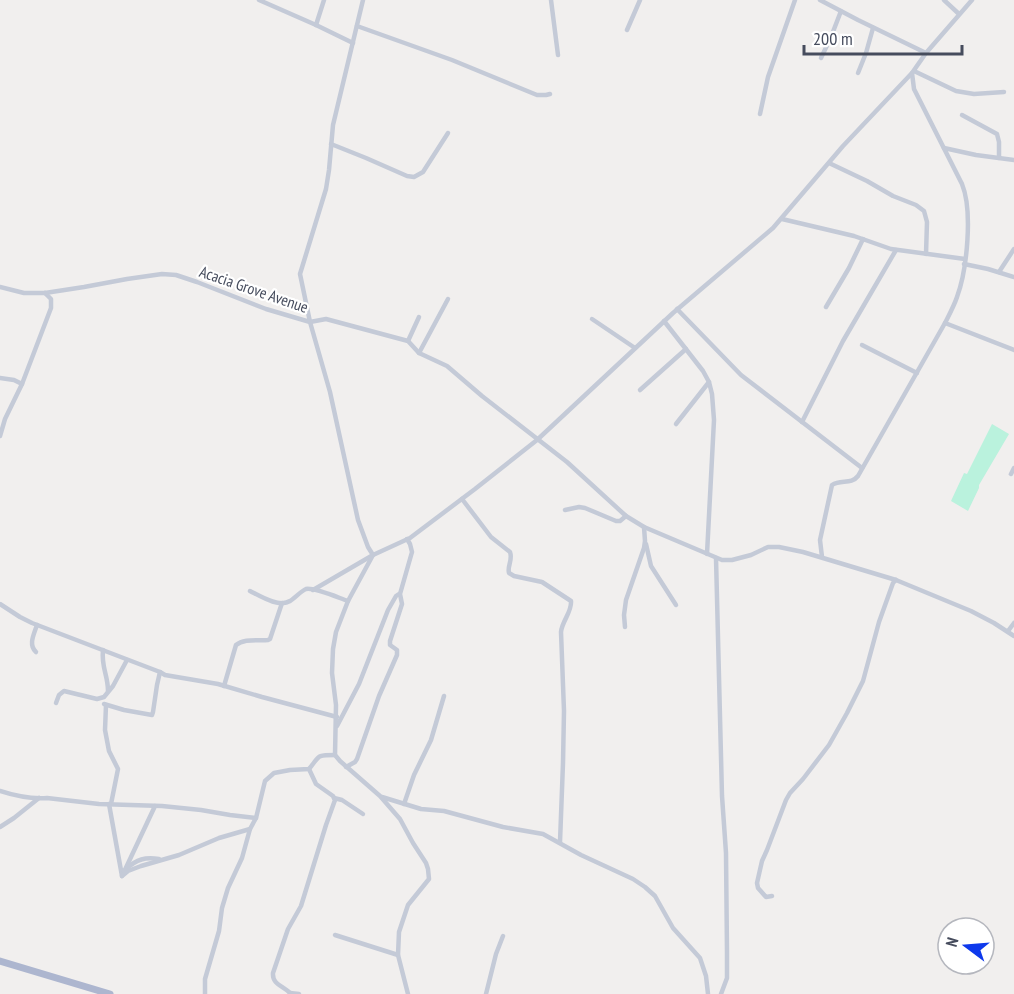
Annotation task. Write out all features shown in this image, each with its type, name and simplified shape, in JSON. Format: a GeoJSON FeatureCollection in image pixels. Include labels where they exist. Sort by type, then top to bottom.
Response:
{"type":"FeatureCollection","features":[{"type":"Feature","properties":{"kind":"main road"},"geometry":{"type":"LineString","coordinates":[[0,962],[110,994]]}},
{"type":"Feature","properties":{"kind":"street"},"geometry":{"type":"LineString","coordinates":[[259,0],[352,43]]}},
{"type":"Feature","properties":{"kind":"street"},"geometry":{"type":"LineString","coordinates":[[316,25],[324,0]]}},
{"type":"Feature","properties":{"kind":"street"},"geometry":{"type":"LineString","coordinates":[[363,0],[336,111],[326,189],[300,274],[310,321],[330,392],[358,520],[373,555]]}},
{"type":"Feature","properties":{"kind":"street"},"geometry":{"type":"LineString","coordinates":[[551,0],[558,55]]}},
{"type":"Feature","properties":{"kind":"street"},"geometry":{"type":"LineString","coordinates":[[627,30],[640,0]]}},
{"type":"Feature","properties":{"kind":"street"},"geometry":{"type":"LineString","coordinates":[[760,114],[768,77],[795,0]]}},
{"type":"Feature","properties":{"kind":"street"},"geometry":{"type":"LineString","coordinates":[[820,0],[926,54]]}},
{"type":"Feature","properties":{"kind":"street"},"geometry":{"type":"LineString","coordinates":[[944,0],[959,14]]}},
{"type":"Feature","properties":{"kind":"street"},"geometry":{"type":"LineString","coordinates":[[313,590],[373,555],[407,539],[537,440],[677,309],[782,219],[866,121],[913,72],[972,0]]}},
{"type":"Feature","properties":{"kind":"street"},"geometry":{"type":"LineString","coordinates":[[821,58],[841,11]]}},
{"type":"Feature","properties":{"kind":"street"},"geometry":{"type":"LineString","coordinates":[[357,26],[452,60],[537,95],[550,94]]}},
{"type":"Feature","properties":{"kind":"street"},"geometry":{"type":"LineString","coordinates":[[858,73],[873,28]]}},
{"type":"Feature","properties":{"kind":"street"},"geometry":{"type":"LineString","coordinates":[[913,72],[956,91],[974,94],[1004,92]]}},
{"type":"Feature","properties":{"kind":"street"},"geometry":{"type":"LineString","coordinates":[[822,557],[821,533],[832,484],[853,481],[862,468],[945,323],[957,297],[965,261],[968,224],[967,199],[962,184],[914,89],[913,72]]}},
{"type":"Feature","properties":{"kind":"street"},"geometry":{"type":"LineString","coordinates":[[962,115],[997,134],[999,158]]}},
{"type":"Feature","properties":{"kind":"street"},"geometry":{"type":"LineString","coordinates":[[331,144],[414,177],[423,172],[448,133]]}},
{"type":"Feature","properties":{"kind":"street"},"geometry":{"type":"LineString","coordinates":[[944,148],[966,154],[1014,160]]}},
{"type":"Feature","properties":{"kind":"street"},"geometry":{"type":"LineString","coordinates":[[829,163],[921,208],[927,222],[926,254]]}},
{"type":"Feature","properties":{"kind":"street"},"geometry":{"type":"LineString","coordinates":[[782,219],[863,238],[896,250],[965,261],[1014,277]]}},
{"type":"Feature","properties":{"kind":"street"},"geometry":{"type":"LineString","coordinates":[[826,306],[849,268],[863,238]]}},
{"type":"Feature","properties":{"kind":"street"},"geometry":{"type":"LineString","coordinates":[[999,272],[1014,249]]}},
{"type":"Feature","properties":{"kind":"street"},"geometry":{"type":"LineString","coordinates":[[802,422],[843,341],[896,250]]}},
{"type":"Feature","properties":{"kind":"street","name":"Acacia Grove Avenue"},"geometry":{"type":"LineString","coordinates":[[0,287],[24,293],[45,293],[162,274],[197,282],[266,309],[310,321],[326,319],[408,341],[419,352],[447,366],[567,462],[626,516]]}},
{"type":"Feature","properties":{"kind":"street"},"geometry":{"type":"LineString","coordinates":[[0,436],[51,308],[51,299],[45,293]]}},
{"type":"Feature","properties":{"kind":"street"},"geometry":{"type":"LineString","coordinates":[[419,352],[448,299]]}},
{"type":"Feature","properties":{"kind":"street"},"geometry":{"type":"LineString","coordinates":[[677,309],[741,375],[862,468]]}},
{"type":"Feature","properties":{"kind":"street"},"geometry":{"type":"LineString","coordinates":[[408,341],[419,317]]}},
{"type":"Feature","properties":{"kind":"street"},"geometry":{"type":"LineString","coordinates":[[592,319],[635,348]]}},
{"type":"Feature","properties":{"kind":"street"},"geometry":{"type":"LineString","coordinates":[[664,321],[703,371],[712,394],[714,420],[707,554]]}},
{"type":"Feature","properties":{"kind":"street"},"geometry":{"type":"LineString","coordinates":[[945,323],[1014,350]]}},
{"type":"Feature","properties":{"kind":"street"},"geometry":{"type":"LineString","coordinates":[[862,345],[917,373]]}},
{"type":"Feature","properties":{"kind":"street"},"geometry":{"type":"LineString","coordinates":[[640,390],[686,349]]}},
{"type":"Feature","properties":{"kind":"street"},"geometry":{"type":"LineString","coordinates":[[0,378],[22,384]]}},
{"type":"Feature","properties":{"kind":"street"},"geometry":{"type":"LineString","coordinates":[[676,424],[709,382]]}},
{"type":"Feature","properties":{"kind":"street"},"geometry":{"type":"LineString","coordinates":[[462,498],[490,537],[510,552],[509,573],[513,576],[542,582],[571,602],[561,633],[564,711],[560,842]]}},
{"type":"Feature","properties":{"kind":"street"},"geometry":{"type":"LineString","coordinates":[[565,510],[585,507],[616,521],[626,516],[644,527],[716,558],[732,560],[773,546],[822,557],[896,580],[971,611],[1014,636]]}},
{"type":"Feature","properties":{"kind":"street"},"geometry":{"type":"LineString","coordinates":[[644,527],[651,566],[676,605]]}},
{"type":"Feature","properties":{"kind":"street"},"geometry":{"type":"LineString","coordinates":[[336,729],[359,684],[391,606],[399,594],[412,552],[407,539]]}},
{"type":"Feature","properties":{"kind":"street"},"geometry":{"type":"LineString","coordinates":[[625,627],[624,608],[645,541]]}},
{"type":"Feature","properties":{"kind":"street"},"geometry":{"type":"LineString","coordinates":[[373,555],[348,601],[336,632],[332,659],[337,717],[335,754],[391,808],[405,826],[426,863],[429,875],[427,882],[405,911],[399,932],[398,956],[408,994]]}},
{"type":"Feature","properties":{"kind":"street"},"geometry":{"type":"LineString","coordinates":[[716,558],[722,796],[726,853],[727,978],[721,994]]}},
{"type":"Feature","properties":{"kind":"street"},"geometry":{"type":"LineString","coordinates":[[772,896],[766,897],[758,888],[762,861],[790,793],[834,737],[863,681],[879,622],[896,580]]}},
{"type":"Feature","properties":{"kind":"street"},"geometry":{"type":"LineString","coordinates":[[250,591],[282,603],[286,603],[306,589],[348,601]]}},
{"type":"Feature","properties":{"kind":"street"},"geometry":{"type":"LineString","coordinates":[[346,767],[357,759],[379,696],[397,657],[398,651],[390,643],[402,604],[399,594]]}},
{"type":"Feature","properties":{"kind":"street"},"geometry":{"type":"LineString","coordinates":[[224,686],[238,642],[270,639],[282,603]]}},
{"type":"Feature","properties":{"kind":"street"},"geometry":{"type":"LineString","coordinates":[[0,604],[24,620],[165,675],[224,686],[337,717]]}},
{"type":"Feature","properties":{"kind":"street"},"geometry":{"type":"LineString","coordinates":[[1008,631],[1014,623]]}},
{"type":"Feature","properties":{"kind":"street"},"geometry":{"type":"LineString","coordinates":[[36,652],[32,648],[32,643],[37,625]]}},
{"type":"Feature","properties":{"kind":"street"},"geometry":{"type":"LineString","coordinates":[[103,650],[102,661],[108,678],[108,694]]}},
{"type":"Feature","properties":{"kind":"street"},"geometry":{"type":"LineString","coordinates":[[101,699],[108,694],[127,660]]}},
{"type":"Feature","properties":{"kind":"street"},"geometry":{"type":"LineString","coordinates":[[56,703],[59,695],[64,691],[101,699],[106,705],[152,715],[160,672]]}},
{"type":"Feature","properties":{"kind":"street"},"geometry":{"type":"LineString","coordinates":[[404,804],[414,775],[431,740],[444,696]]}},
{"type":"Feature","properties":{"kind":"street"},"geometry":{"type":"LineString","coordinates":[[106,705],[107,742],[118,769],[110,804],[122,876]]}},
{"type":"Feature","properties":{"kind":"street"},"geometry":{"type":"LineString","coordinates":[[309,769],[316,758],[321,755],[335,754]]}},
{"type":"Feature","properties":{"kind":"street"},"geometry":{"type":"LineString","coordinates":[[309,769],[316,784],[334,798],[342,800],[363,814]]}},
{"type":"Feature","properties":{"kind":"street"},"geometry":{"type":"LineString","coordinates":[[205,994],[205,979],[219,931],[222,908],[256,818],[264,785],[274,773],[309,769]]}},
{"type":"Feature","properties":{"kind":"street"},"geometry":{"type":"LineString","coordinates":[[0,790],[14,795],[39,798],[201,810],[256,818]]}},
{"type":"Feature","properties":{"kind":"street"},"geometry":{"type":"LineString","coordinates":[[380,796],[421,809],[444,811],[503,827],[534,831],[633,879],[655,896],[673,928],[700,958],[706,976],[708,994]]}},
{"type":"Feature","properties":{"kind":"street"},"geometry":{"type":"LineString","coordinates":[[0,827],[39,798]]}},
{"type":"Feature","properties":{"kind":"street"},"geometry":{"type":"LineString","coordinates":[[299,994],[290,994],[276,984],[273,973],[288,929],[301,906],[334,798]]}},
{"type":"Feature","properties":{"kind":"street"},"geometry":{"type":"LineString","coordinates":[[122,876],[155,806]]}},
{"type":"Feature","properties":{"kind":"street"},"geometry":{"type":"LineString","coordinates":[[122,876],[141,866],[250,829]]}},
{"type":"Feature","properties":{"kind":"street"},"geometry":{"type":"LineString","coordinates":[[335,935],[398,956]]}},
{"type":"Feature","properties":{"kind":"street"},"geometry":{"type":"LineString","coordinates":[[486,994],[503,936]]}},
{"type":"Feature","properties":{"kind":"green space"},"geometry":{"type":"Polygon","coordinates":[[[992,424],[1009,434],[979,485],[968,511],[951,501],[992,424]]]}}]}
